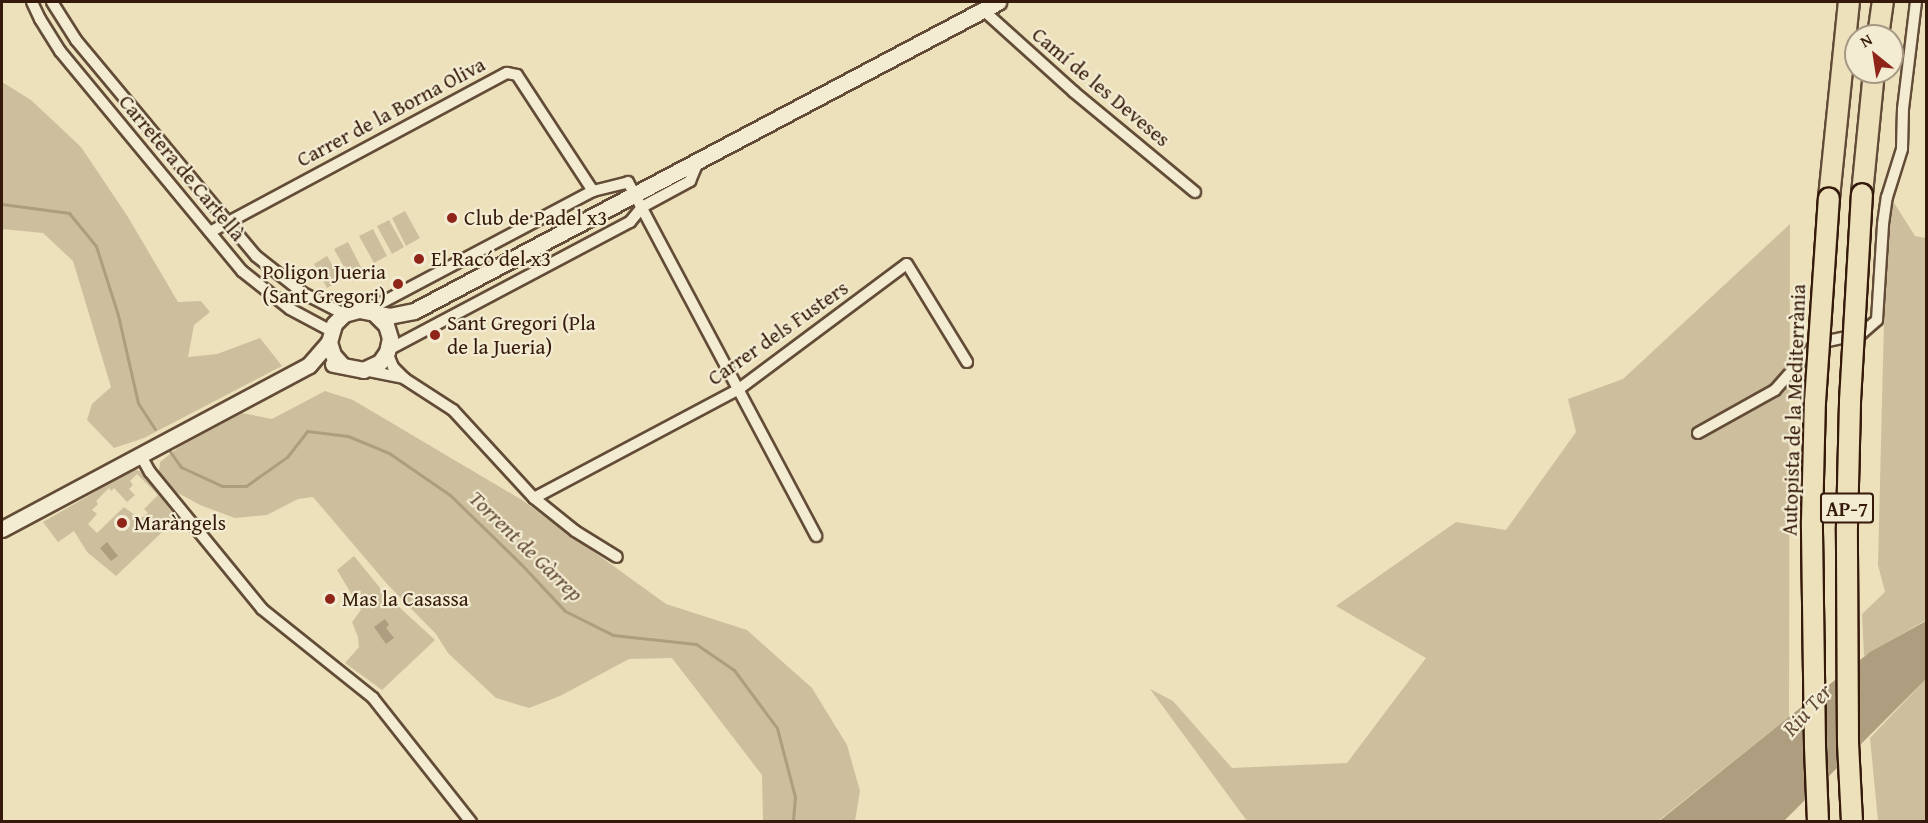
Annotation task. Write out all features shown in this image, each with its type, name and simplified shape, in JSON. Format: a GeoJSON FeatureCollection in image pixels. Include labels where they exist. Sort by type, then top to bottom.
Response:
{"type":"FeatureCollection","features":[{"type":"Feature","properties":{"kind":"highway","name":"Autopista de la Mediterrània"},"geometry":{"type":"LineString","coordinates":[[1818,822],[1812,521],[1815,402],[1829,198],[1849,2]]}},
{"type":"Feature","properties":{"kind":"highway"},"geometry":{"type":"LineString","coordinates":[[1880,24],[1883,2]]}},
{"type":"Feature","properties":{"kind":"highway","name":"AP-7"},"geometry":{"type":"LineString","coordinates":[[1852,822],[1846,652],[1847,494],[1852,344],[1862,194],[1873,84]]}},
{"type":"Feature","properties":{"kind":"main road"},"geometry":{"type":"LineString","coordinates":[[2,529],[309,365],[344,314],[371,313],[389,316],[414,311],[639,200],[698,162],[998,2]]}},
{"type":"Feature","properties":{"kind":"main road"},"geometry":{"type":"LineString","coordinates":[[309,365],[342,365],[363,370],[375,366],[414,311]]}},
{"type":"Feature","properties":{"kind":"main road"},"geometry":{"type":"LineString","coordinates":[[371,313],[386,325],[388,347]]}},
{"type":"Feature","properties":{"kind":"main road"},"geometry":{"type":"LineString","coordinates":[[330,336],[333,355],[342,365]]}},
{"type":"Feature","properties":{"kind":"street","name":"Carretera de Cartellà"},"geometry":{"type":"LineString","coordinates":[[52,2],[76,40],[256,256],[287,282],[344,314]]}},
{"type":"Feature","properties":{"kind":"street"},"geometry":{"type":"LineString","coordinates":[[1698,433],[1775,390],[1812,348],[1823,342],[1861,334],[1877,320],[1880,311],[1883,224],[1887,197],[1902,149],[1903,109],[1916,2]]}},
{"type":"Feature","properties":{"kind":"street","name":"Carretera de Cartellà"},"geometry":{"type":"LineString","coordinates":[[35,4],[60,51],[242,271],[266,292],[330,336]]}},
{"type":"Feature","properties":{"kind":"street","name":"Camí de les Deveses"},"geometry":{"type":"LineString","coordinates":[[983,10],[1074,92],[1195,192]]}},
{"type":"Feature","properties":{"kind":"street","name":"Carrer de la Borna Oliva"},"geometry":{"type":"LineString","coordinates":[[210,232],[507,73],[518,75],[593,191]]}},
{"type":"Feature","properties":{"kind":"street"},"geometry":{"type":"LineString","coordinates":[[371,313],[593,191],[628,182],[816,536]]}},
{"type":"Feature","properties":{"kind":"street"},"geometry":{"type":"LineString","coordinates":[[617,557],[575,531],[534,498],[453,410],[405,379],[393,367],[388,347],[630,222],[639,200]]}},
{"type":"Feature","properties":{"kind":"street","name":"Carrer dels Fusters"},"geometry":{"type":"LineString","coordinates":[[534,498],[739,389],[907,264],[967,362]]}},
{"type":"Feature","properties":{"kind":"street"},"geometry":{"type":"LineString","coordinates":[[363,370],[405,379]]}},
{"type":"Feature","properties":{"kind":"street"},"geometry":{"type":"LineString","coordinates":[[145,454],[150,472],[262,609],[373,698],[471,822]]}},
{"type":"Feature","properties":{"kind":"shaded area"},"geometry":{"type":"Polygon","coordinates":[[[2,82],[31,100],[81,147],[128,217],[178,302],[201,301],[210,312],[194,325],[188,357],[217,354],[260,338],[282,366],[144,438],[114,448],[87,420],[92,404],[111,387],[73,261],[43,233],[2,229],[2,82]]]}},
{"type":"Feature","properties":{"kind":"shaded area"},"geometry":{"type":"Polygon","coordinates":[[[1891,198],[1915,236],[1926,238],[1926,620],[1864,656],[1862,614],[1885,592],[1878,565],[1886,239],[1891,198]]]}},
{"type":"Feature","properties":{"kind":"shaded area"},"geometry":{"type":"Polygon","coordinates":[[[405,211],[420,238],[406,246],[392,218],[405,211]]]}},
{"type":"Feature","properties":{"kind":"shaded area"},"geometry":{"type":"Polygon","coordinates":[[[389,220],[404,247],[392,254],[377,226],[389,220]]]}},
{"type":"Feature","properties":{"kind":"shaded area"},"geometry":{"type":"Polygon","coordinates":[[[1790,224],[1789,717],[1658,821],[1247,821],[1150,689],[1173,701],[1232,768],[1347,763],[1426,658],[1336,606],[1456,522],[1506,530],[1576,432],[1568,399],[1623,379],[1790,224]]]}},
{"type":"Feature","properties":{"kind":"shaded area"},"geometry":{"type":"Polygon","coordinates":[[[373,229],[387,256],[374,263],[359,236],[373,229]]]}},
{"type":"Feature","properties":{"kind":"shaded area"},"geometry":{"type":"Polygon","coordinates":[[[348,242],[362,269],[349,276],[334,249],[348,242]]]}},
{"type":"Feature","properties":{"kind":"shaded area"},"geometry":{"type":"Polygon","coordinates":[[[327,256],[341,280],[327,288],[314,264],[327,256]]]}},
{"type":"Feature","properties":{"kind":"shaded area"},"geometry":{"type":"Polygon","coordinates":[[[325,391],[353,400],[522,500],[666,604],[747,630],[812,688],[847,745],[860,791],[855,821],[763,821],[762,775],[672,658],[629,659],[560,696],[529,708],[496,698],[448,653],[436,634],[388,585],[313,497],[298,499],[267,515],[235,518],[200,505],[158,482],[160,462],[179,447],[242,413],[272,419],[325,391]]]}},
{"type":"Feature","properties":{"kind":"shaded area"},"geometry":{"type":"Polygon","coordinates":[[[135,469],[141,472],[177,518],[116,576],[87,552],[74,531],[58,542],[43,522],[135,469]],[[137,474],[130,481],[133,485],[129,489],[135,495],[127,502],[114,488],[111,491],[109,488],[96,501],[98,504],[92,510],[97,514],[88,524],[97,533],[124,507],[140,519],[148,513],[144,509],[158,495],[137,474]]]}},
{"type":"Feature","properties":{"kind":"shaded area"},"geometry":{"type":"Polygon","coordinates":[[[354,556],[385,594],[435,640],[382,690],[345,663],[359,647],[352,622],[361,610],[337,570],[354,556]]]}},
{"type":"Feature","properties":{"kind":"shaded area"},"geometry":{"type":"Polygon","coordinates":[[[1926,679],[1926,821],[1878,821],[1870,738],[1926,679]]]}},
{"type":"Feature","properties":{"kind":"water"},"geometry":{"type":"Polygon","coordinates":[[[107,542],[118,556],[111,561],[100,548],[107,542]]]}},
{"type":"Feature","properties":{"kind":"water"},"geometry":{"type":"Polygon","coordinates":[[[385,619],[389,625],[386,628],[394,638],[386,644],[374,627],[385,619]]]}},
{"type":"Feature","properties":{"kind":"water","name":"Riu Ter"},"geometry":{"type":"Polygon","coordinates":[[[1926,621],[1926,679],[1784,821],[1658,822],[1870,652],[1926,621]]]}},
{"type":"Feature","properties":{"kind":"waterway","name":"Torrent de Gàrrep"},"geometry":{"type":"LineString","coordinates":[[2,204],[69,213],[96,246],[118,315],[138,403],[155,429]]}},
{"type":"Feature","properties":{"kind":"waterway","name":"Torrent de Gàrrep"},"geometry":{"type":"LineString","coordinates":[[169,450],[181,467],[222,486],[246,486],[287,457],[307,431],[348,436],[389,453],[450,495],[520,563],[565,611],[613,635],[696,644],[734,670],[777,728],[795,797],[793,822]]}},
{"type":"Feature","properties":{"kind":"place","name":"Club de Padel x3"},"geometry":{"type":"Point","coordinates":[452,218]}},
{"type":"Feature","properties":{"kind":"place","name":"El Racó del x3"},"geometry":{"type":"Point","coordinates":[419,259]}},
{"type":"Feature","properties":{"kind":"place","name":"Poligon Jueria (Sant Gregori)"},"geometry":{"type":"Point","coordinates":[398,284]}},
{"type":"Feature","properties":{"kind":"place","name":"Sant Gregori (Pla de la Jueria)"},"geometry":{"type":"Point","coordinates":[435,335]}},
{"type":"Feature","properties":{"kind":"place","name":"Maràngels"},"geometry":{"type":"Point","coordinates":[122,523]}},
{"type":"Feature","properties":{"kind":"place","name":"Mas la Casassa"},"geometry":{"type":"Point","coordinates":[330,599]}}]}
